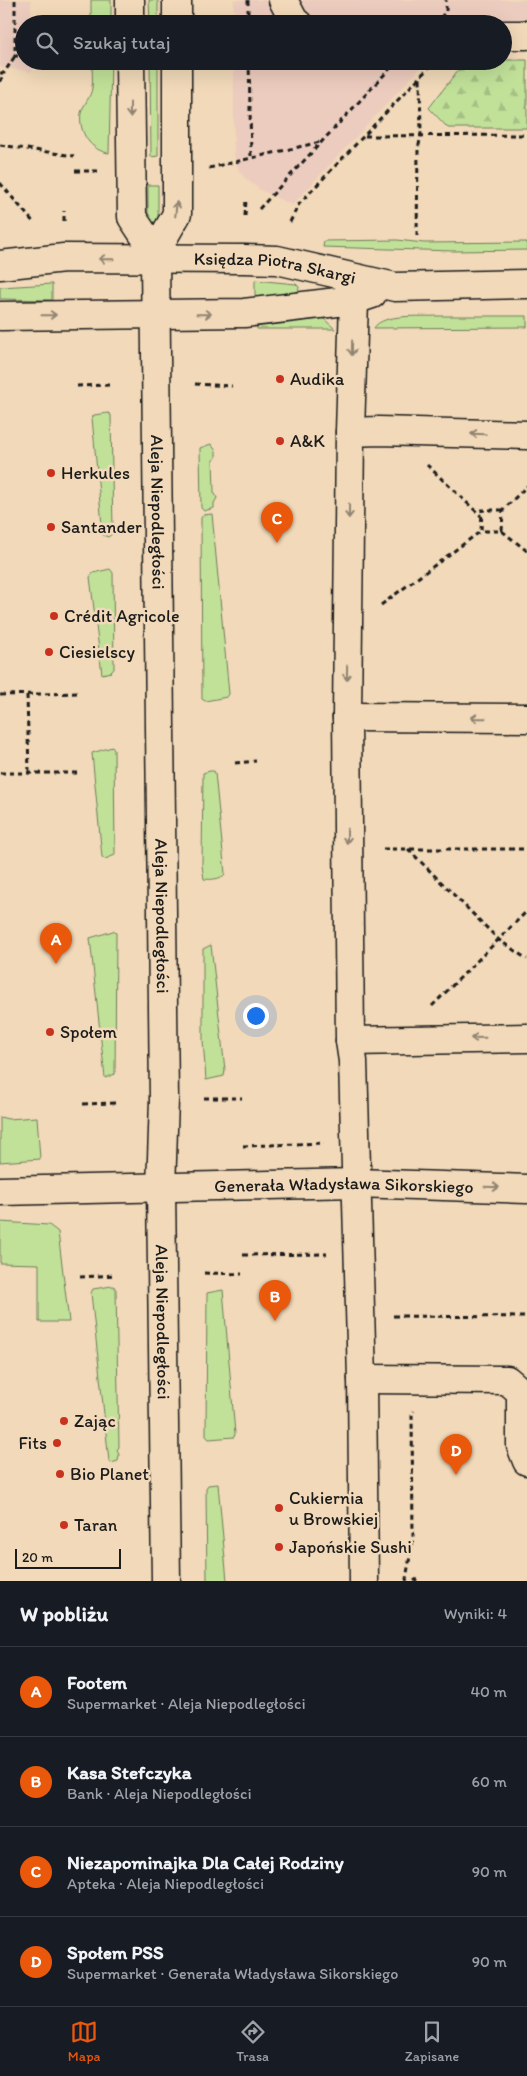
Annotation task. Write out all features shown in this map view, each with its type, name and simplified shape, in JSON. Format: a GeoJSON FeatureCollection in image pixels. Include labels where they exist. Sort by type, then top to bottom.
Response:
{"type":"FeatureCollection","features":[{"type":"Feature","properties":{"kind":"street"},"geometry":{"type":"LineString","coordinates":[[130,0],[130,15]]}},
{"type":"Feature","properties":{"kind":"street"},"geometry":{"type":"LineString","coordinates":[[176,0],[177,15]]}},
{"type":"Feature","properties":{"kind":"street"},"geometry":{"type":"LineString","coordinates":[[283,0],[291,15]]}},
{"type":"Feature","properties":{"kind":"street"},"geometry":{"type":"LineString","coordinates":[[512,35],[527,35]]}},
{"type":"Feature","properties":{"kind":"street"},"geometry":{"type":"LineString","coordinates":[[130,70],[132,217],[155,255]]}},
{"type":"Feature","properties":{"kind":"street"},"geometry":{"type":"LineString","coordinates":[[155,255],[177,214],[177,70]]}},
{"type":"Feature","properties":{"kind":"street","name":"Księdza Piotra Skargi"},"geometry":{"type":"LineString","coordinates":[[0,265],[64,258],[155,255],[277,260],[394,287],[527,284]]}},
{"type":"Feature","properties":{"kind":"street","name":"Aleja Niepodległości"},"geometry":{"type":"LineString","coordinates":[[155,255],[164,1100],[161,1188],[166,1581]]}},
{"type":"Feature","properties":{"kind":"street","name":"Księdza Piotra Skargi"},"geometry":{"type":"LineString","coordinates":[[0,316],[244,313],[354,300],[394,287]]}},
{"type":"Feature","properties":{"kind":"street"},"geometry":{"type":"LineString","coordinates":[[354,300],[346,716],[350,1041],[353,1061],[362,1379],[364,1581]]}},
{"type":"Feature","properties":{"kind":"street"},"geometry":{"type":"LineString","coordinates":[[350,432],[527,435]]}},
{"type":"Feature","properties":{"kind":"street"},"geometry":{"type":"LineString","coordinates":[[346,716],[527,718]]}},
{"type":"Feature","properties":{"kind":"street"},"geometry":{"type":"LineString","coordinates":[[350,1041],[527,1038]]}},
{"type":"Feature","properties":{"kind":"street","name":"Generała Władysława Sikorskiego"},"geometry":{"type":"LineString","coordinates":[[0,1191],[356,1183],[527,1189]]}},
{"type":"Feature","properties":{"kind":"street"},"geometry":{"type":"LineString","coordinates":[[362,1379],[507,1380],[521,1392],[521,1446],[527,1461]]}},
{"type":"Feature","properties":{"kind":"path"},"geometry":{"type":"LineString","coordinates":[[0,82],[2,73],[15,56],[15,0]]}},
{"type":"Feature","properties":{"kind":"path"},"geometry":{"type":"LineString","coordinates":[[248,0],[248,15]]}},
{"type":"Feature","properties":{"kind":"path"},"geometry":{"type":"LineString","coordinates":[[443,15],[446,12],[446,0]]}},
{"type":"Feature","properties":{"kind":"path"},"geometry":{"type":"LineString","coordinates":[[249,70],[251,158]]}},
{"type":"Feature","properties":{"kind":"path"},"geometry":{"type":"LineString","coordinates":[[259,209],[388,70]]}},
{"type":"Feature","properties":{"kind":"path"},"geometry":{"type":"LineString","coordinates":[[290,222],[299,204],[426,70]]}},
{"type":"Feature","properties":{"kind":"path"},"geometry":{"type":"LineString","coordinates":[[418,236],[418,149],[421,136],[420,76]]}},
{"type":"Feature","properties":{"kind":"path"},"geometry":{"type":"LineString","coordinates":[[365,136],[527,135]]}},
{"type":"Feature","properties":{"kind":"path"},"geometry":{"type":"LineString","coordinates":[[202,170],[320,142]]}},
{"type":"Feature","properties":{"kind":"path"},"geometry":{"type":"LineString","coordinates":[[0,145],[74,156]]}},
{"type":"Feature","properties":{"kind":"path"},"geometry":{"type":"LineString","coordinates":[[75,171],[105,171]]}},
{"type":"Feature","properties":{"kind":"path"},"geometry":{"type":"LineString","coordinates":[[0,183],[35,224]]}},
{"type":"Feature","properties":{"kind":"path"},"geometry":{"type":"LineString","coordinates":[[245,216],[246,199]]}},
{"type":"Feature","properties":{"kind":"path"},"geometry":{"type":"LineString","coordinates":[[64,211],[64,221]]}},
{"type":"Feature","properties":{"kind":"path"},"geometry":{"type":"LineString","coordinates":[[196,384],[232,386]]}},
{"type":"Feature","properties":{"kind":"path"},"geometry":{"type":"LineString","coordinates":[[78,386],[113,385]]}},
{"type":"Feature","properties":{"kind":"path"},"geometry":{"type":"LineString","coordinates":[[426,432],[427,466],[481,516]]}},
{"type":"Feature","properties":{"kind":"path"},"geometry":{"type":"LineString","coordinates":[[502,531],[503,510],[527,486]]}},
{"type":"Feature","properties":{"kind":"path"},"geometry":{"type":"LineString","coordinates":[[481,531],[482,510],[503,510]]}},
{"type":"Feature","properties":{"kind":"path"},"geometry":{"type":"LineString","coordinates":[[379,606],[481,531],[502,531],[527,551]]}},
{"type":"Feature","properties":{"kind":"path"},"geometry":{"type":"LineString","coordinates":[[0,696],[80,693]]}},
{"type":"Feature","properties":{"kind":"path"},"geometry":{"type":"LineString","coordinates":[[27,695],[29,773]]}},
{"type":"Feature","properties":{"kind":"path"},"geometry":{"type":"LineString","coordinates":[[235,762],[256,761]]}},
{"type":"Feature","properties":{"kind":"path"},"geometry":{"type":"LineString","coordinates":[[0,773],[81,773]]}},
{"type":"Feature","properties":{"kind":"path"},"geometry":{"type":"LineString","coordinates":[[382,849],[527,849]]}},
{"type":"Feature","properties":{"kind":"path"},"geometry":{"type":"LineString","coordinates":[[408,849],[499,940],[527,959]]}},
{"type":"Feature","properties":{"kind":"path"},"geometry":{"type":"LineString","coordinates":[[398,1040],[527,911]]}},
{"type":"Feature","properties":{"kind":"path"},"geometry":{"type":"LineString","coordinates":[[204,1098],[242,1098]]}},
{"type":"Feature","properties":{"kind":"path"},"geometry":{"type":"LineString","coordinates":[[83,1104],[115,1103]]}},
{"type":"Feature","properties":{"kind":"path"},"geometry":{"type":"LineString","coordinates":[[243,1255],[336,1254]]}},
{"type":"Feature","properties":{"kind":"path"},"geometry":{"type":"LineString","coordinates":[[204,1274],[242,1274]]}},
{"type":"Feature","properties":{"kind":"path"},"geometry":{"type":"LineString","coordinates":[[80,1277],[116,1275]]}},
{"type":"Feature","properties":{"kind":"path"},"geometry":{"type":"LineString","coordinates":[[383,1316],[527,1317]]}},
{"type":"Feature","properties":{"kind":"path"},"geometry":{"type":"LineString","coordinates":[[407,1581],[413,1539],[412,1414]]}},
{"type":"Feature","properties":{"kind":"shaded area"},"geometry":{"type":"Polygon","coordinates":[[[0,0],[31,0],[31,15],[15,15],[15,69],[0,67],[0,0]]]}},
{"type":"Feature","properties":{"kind":"shaded area"},"geometry":{"type":"Polygon","coordinates":[[[234,0],[527,0],[527,43],[512,31],[512,15],[234,15],[234,0]]]}},
{"type":"Feature","properties":{"kind":"shaded area"},"geometry":{"type":"Polygon","coordinates":[[[234,70],[419,70],[292,205],[259,189],[245,178],[238,169],[234,154],[234,70]]]}},
{"type":"Feature","properties":{"kind":"green space"},"geometry":{"type":"Polygon","coordinates":[[[91,0],[111,0],[111,15],[91,15],[91,0]]]}},
{"type":"Feature","properties":{"kind":"green space"},"geometry":{"type":"Polygon","coordinates":[[[149,0],[158,0],[158,15],[150,15],[149,0]]]}},
{"type":"Feature","properties":{"kind":"green space"},"geometry":{"type":"Polygon","coordinates":[[[512,60],[527,60],[527,128],[448,128],[429,108],[458,70],[512,70],[512,60]]]}},
{"type":"Feature","properties":{"kind":"green space"},"geometry":{"type":"Polygon","coordinates":[[[92,70],[111,70],[109,153],[97,149],[91,144],[82,127],[81,113],[90,95],[92,70]]]}},
{"type":"Feature","properties":{"kind":"green space"},"geometry":{"type":"Polygon","coordinates":[[[150,70],[158,70],[158,156],[151,157],[150,70]]]}},
{"type":"Feature","properties":{"kind":"green space"},"geometry":{"type":"Polygon","coordinates":[[[148,185],[158,185],[158,235],[148,236],[148,185]]]}},
{"type":"Feature","properties":{"kind":"green space"},"geometry":{"type":"Polygon","coordinates":[[[397,240],[424,243],[527,242],[527,250],[454,251],[323,247],[324,241],[397,240]]]}},
{"type":"Feature","properties":{"kind":"green space"},"geometry":{"type":"Polygon","coordinates":[[[255,280],[296,284],[299,287],[298,292],[255,299],[255,280]]]}},
{"type":"Feature","properties":{"kind":"green space"},"geometry":{"type":"Polygon","coordinates":[[[52,284],[52,300],[0,299],[0,287],[52,284]]]}},
{"type":"Feature","properties":{"kind":"green space"},"geometry":{"type":"Polygon","coordinates":[[[413,316],[527,316],[527,327],[374,328],[385,320],[413,316]]]}},
{"type":"Feature","properties":{"kind":"green space"},"geometry":{"type":"Polygon","coordinates":[[[318,317],[324,319],[335,329],[257,329],[257,325],[318,317]]]}},
{"type":"Feature","properties":{"kind":"green space"},"geometry":{"type":"Polygon","coordinates":[[[108,413],[111,415],[113,533],[108,537],[103,535],[92,418],[94,415],[108,413]]]}},
{"type":"Feature","properties":{"kind":"green space"},"geometry":{"type":"Polygon","coordinates":[[[211,444],[216,451],[216,458],[213,460],[214,492],[217,498],[214,508],[204,511],[201,508],[200,448],[211,444]]]}},
{"type":"Feature","properties":{"kind":"green space"},"geometry":{"type":"Polygon","coordinates":[[[212,514],[229,694],[227,697],[205,701],[202,699],[201,518],[203,515],[212,514]]]}},
{"type":"Feature","properties":{"kind":"green space"},"geometry":{"type":"Polygon","coordinates":[[[110,569],[113,573],[114,669],[111,672],[102,674],[90,577],[93,573],[110,569]]]}},
{"type":"Feature","properties":{"kind":"green space"},"geometry":{"type":"Polygon","coordinates":[[[112,747],[114,750],[115,855],[105,859],[102,857],[92,753],[112,747]]]}},
{"type":"Feature","properties":{"kind":"green space"},"geometry":{"type":"Polygon","coordinates":[[[210,771],[215,773],[225,874],[219,878],[204,879],[202,865],[203,773],[210,771]]]}},
{"type":"Feature","properties":{"kind":"green space"},"geometry":{"type":"Polygon","coordinates":[[[113,931],[116,933],[115,1074],[105,1078],[90,938],[113,931]]]}},
{"type":"Feature","properties":{"kind":"green space"},"geometry":{"type":"Polygon","coordinates":[[[211,945],[225,1070],[224,1076],[206,1080],[203,1040],[203,949],[211,945]]]}},
{"type":"Feature","properties":{"kind":"green space"},"geometry":{"type":"Polygon","coordinates":[[[0,1117],[8,1119],[37,1117],[40,1159],[0,1162],[0,1117]]]}},
{"type":"Feature","properties":{"kind":"green space"},"geometry":{"type":"Polygon","coordinates":[[[0,1222],[49,1225],[58,1232],[69,1322],[39,1322],[39,1264],[0,1263],[0,1222]]]}},
{"type":"Feature","properties":{"kind":"green space"},"geometry":{"type":"Polygon","coordinates":[[[114,1286],[116,1290],[119,1447],[117,1450],[119,1455],[118,1461],[111,1463],[109,1461],[91,1293],[93,1289],[114,1286]]]}},
{"type":"Feature","properties":{"kind":"green space"},"geometry":{"type":"Polygon","coordinates":[[[223,1290],[235,1434],[234,1437],[209,1439],[206,1436],[207,1293],[223,1290]]]}},
{"type":"Feature","properties":{"kind":"green space"},"geometry":{"type":"Polygon","coordinates":[[[218,1484],[227,1581],[207,1581],[206,1488],[208,1485],[218,1484]]]}},
{"type":"Feature","properties":{"kind":"place","name":"Audika"},"geometry":{"type":"Point","coordinates":[280,379]}},
{"type":"Feature","properties":{"kind":"place","name":"A&K"},"geometry":{"type":"Point","coordinates":[280,441]}},
{"type":"Feature","properties":{"kind":"place","name":"Herkules"},"geometry":{"type":"Point","coordinates":[51,473]}},
{"type":"Feature","properties":{"kind":"place","name":"Santander"},"geometry":{"type":"Point","coordinates":[51,527]}},
{"type":"Feature","properties":{"kind":"place","name":"Niezapominajka Dla Całej Rodziny"},"geometry":{"type":"Point","coordinates":[277,543]}},
{"type":"Feature","properties":{"kind":"place","name":"Crédit Agricole"},"geometry":{"type":"Point","coordinates":[54,616]}},
{"type":"Feature","properties":{"kind":"place","name":"Ciesielscy"},"geometry":{"type":"Point","coordinates":[49,652]}},
{"type":"Feature","properties":{"kind":"place","name":"Footem"},"geometry":{"type":"Point","coordinates":[56,964]}},
{"type":"Feature","properties":{"kind":"place","name":"Społem"},"geometry":{"type":"Point","coordinates":[50,1032]}},
{"type":"Feature","properties":{"kind":"place","name":"Kasa Stefczyka"},"geometry":{"type":"Point","coordinates":[275,1321]}},
{"type":"Feature","properties":{"kind":"place","name":"Zając"},"geometry":{"type":"Point","coordinates":[64,1421]}},
{"type":"Feature","properties":{"kind":"place","name":"Fits"},"geometry":{"type":"Point","coordinates":[57,1443]}},
{"type":"Feature","properties":{"kind":"place","name":"Bio Planet"},"geometry":{"type":"Point","coordinates":[60,1474]}},
{"type":"Feature","properties":{"kind":"place","name":"Społem PSS"},"geometry":{"type":"Point","coordinates":[456,1475]}},
{"type":"Feature","properties":{"kind":"place","name":"Cukiernia u Browskiej"},"geometry":{"type":"Point","coordinates":[279,1508]}},
{"type":"Feature","properties":{"kind":"place","name":"Taran"},"geometry":{"type":"Point","coordinates":[64,1525]}},
{"type":"Feature","properties":{"kind":"place","name":"Japońskie Sushi"},"geometry":{"type":"Point","coordinates":[279,1547]}}]}
